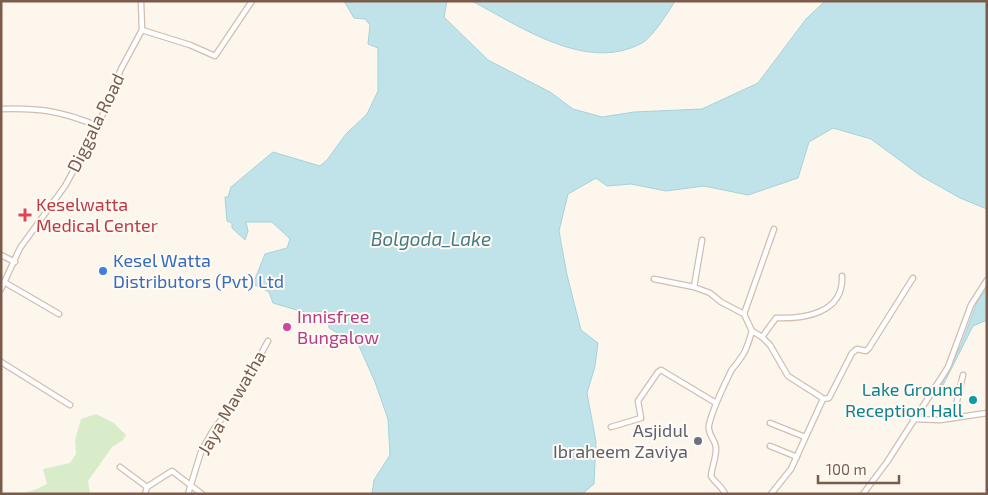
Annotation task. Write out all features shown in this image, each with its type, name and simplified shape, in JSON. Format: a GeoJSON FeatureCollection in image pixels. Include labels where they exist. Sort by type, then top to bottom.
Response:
{"type":"FeatureCollection","features":[{"type":"Feature","properties":{"kind":"street"},"geometry":{"type":"LineString","coordinates":[[141,1],[142,30],[190,45],[215,56],[252,1]]}},
{"type":"Feature","properties":{"kind":"street","name":"Diggala Road"},"geometry":{"type":"LineString","coordinates":[[1,290],[20,248],[64,186],[98,126],[121,69],[142,30]]}},
{"type":"Feature","properties":{"kind":"street"},"geometry":{"type":"LineString","coordinates":[[1,109],[27,108],[54,111],[98,126]]}},
{"type":"Feature","properties":{"kind":"street"},"geometry":{"type":"LineString","coordinates":[[744,314],[774,229]]}},
{"type":"Feature","properties":{"kind":"street"},"geometry":{"type":"LineString","coordinates":[[694,287],[702,240]]}},
{"type":"Feature","properties":{"kind":"street"},"geometry":{"type":"LineString","coordinates":[[1,255],[15,262]]}},
{"type":"Feature","properties":{"kind":"street"},"geometry":{"type":"LineString","coordinates":[[762,337],[776,318],[790,318],[818,313],[837,300],[843,287],[842,276]]}},
{"type":"Feature","properties":{"kind":"street"},"geometry":{"type":"LineString","coordinates":[[771,494],[791,468],[823,400],[829,398],[852,353],[857,349],[866,351],[869,348],[913,278]]}},
{"type":"Feature","properties":{"kind":"street"},"geometry":{"type":"LineString","coordinates":[[654,279],[710,292],[721,302],[744,314],[752,331],[770,345],[788,376],[823,400]]}},
{"type":"Feature","properties":{"kind":"street"},"geometry":{"type":"LineString","coordinates":[[863,494],[887,462],[948,367],[971,305],[987,280]]}},
{"type":"Feature","properties":{"kind":"street"},"geometry":{"type":"LineString","coordinates":[[4,282],[59,314]]}},
{"type":"Feature","properties":{"kind":"street"},"geometry":{"type":"LineString","coordinates":[[725,494],[722,487],[714,482],[710,476],[716,450],[714,441],[709,434],[709,426],[716,403],[731,371],[747,348],[752,331]]}},
{"type":"Feature","properties":{"kind":"street","name":"Jaya Mawatha"},"geometry":{"type":"LineString","coordinates":[[188,494],[201,452],[212,432],[237,398],[268,342]]}},
{"type":"Feature","properties":{"kind":"street"},"geometry":{"type":"LineString","coordinates":[[1,362],[70,404]]}},
{"type":"Feature","properties":{"kind":"street"},"geometry":{"type":"LineString","coordinates":[[611,427],[641,418],[638,401],[661,370],[716,403]]}},
{"type":"Feature","properties":{"kind":"street"},"geometry":{"type":"LineString","coordinates":[[953,418],[963,375]]}},
{"type":"Feature","properties":{"kind":"street"},"geometry":{"type":"LineString","coordinates":[[913,420],[953,418],[987,413]]}},
{"type":"Feature","properties":{"kind":"street"},"geometry":{"type":"LineString","coordinates":[[770,423],[805,437]]}},
{"type":"Feature","properties":{"kind":"street"},"geometry":{"type":"LineString","coordinates":[[770,446],[796,457]]}},
{"type":"Feature","properties":{"kind":"street"},"geometry":{"type":"LineString","coordinates":[[120,467],[147,487]]}},
{"type":"Feature","properties":{"kind":"street"},"geometry":{"type":"LineString","coordinates":[[145,494],[147,487],[172,471],[202,494]]}},
{"type":"Feature","properties":{"kind":"street"},"geometry":{"type":"LineString","coordinates":[[867,489],[871,494]]}},
{"type":"Feature","properties":{"kind":"green space"},"geometry":{"type":"Polygon","coordinates":[[[96,414],[114,423],[126,435],[123,440],[112,447],[88,481],[90,494],[21,494],[47,484],[43,469],[70,463],[76,454],[75,440],[81,419],[96,414]]]}},
{"type":"Feature","properties":{"kind":"water","name":"Bolgoda_Lake"},"geometry":{"type":"Polygon","coordinates":[[[344,1],[447,1],[444,17],[488,60],[550,92],[573,109],[602,117],[634,112],[702,109],[758,83],[806,19],[825,1],[987,1],[987,209],[960,198],[921,176],[871,139],[833,128],[809,142],[798,178],[748,195],[704,186],[666,191],[631,184],[607,186],[596,178],[568,194],[559,231],[567,275],[581,330],[598,343],[595,366],[587,393],[596,442],[594,484],[582,494],[372,494],[374,480],[390,455],[388,419],[375,382],[359,346],[329,328],[328,315],[320,311],[310,314],[273,303],[269,292],[253,284],[265,254],[287,248],[290,239],[272,222],[246,222],[248,231],[245,240],[232,228],[232,223],[227,221],[225,197],[228,197],[231,187],[273,152],[320,166],[327,160],[346,134],[367,114],[378,91],[378,48],[368,44],[370,25],[365,19],[354,18],[344,1]]]}},
{"type":"Feature","properties":{"kind":"water"},"geometry":{"type":"Polygon","coordinates":[[[472,1],[675,1],[655,30],[642,43],[621,51],[599,53],[577,50],[533,34],[472,1]]]}},
{"type":"Feature","properties":{"kind":"water"},"geometry":{"type":"Polygon","coordinates":[[[987,288],[987,320],[973,326],[940,391],[938,390],[961,345],[977,302],[987,288]]]}},
{"type":"Feature","properties":{"kind":"place","name":"Keselwatta Medical Center"},"geometry":{"type":"Point","coordinates":[25,215]}},
{"type":"Feature","properties":{"kind":"place","name":"Kesel Watta Distributors (Pvt) Ltd"},"geometry":{"type":"Point","coordinates":[103,271]}},
{"type":"Feature","properties":{"kind":"place","name":"Innisfree Bungalow"},"geometry":{"type":"Point","coordinates":[287,327]}},
{"type":"Feature","properties":{"kind":"place","name":"Lake Ground Reception Hall"},"geometry":{"type":"Point","coordinates":[973,400]}},
{"type":"Feature","properties":{"kind":"place","name":"Asjidul Ibraheem Zaviya"},"geometry":{"type":"Point","coordinates":[698,441]}}]}
